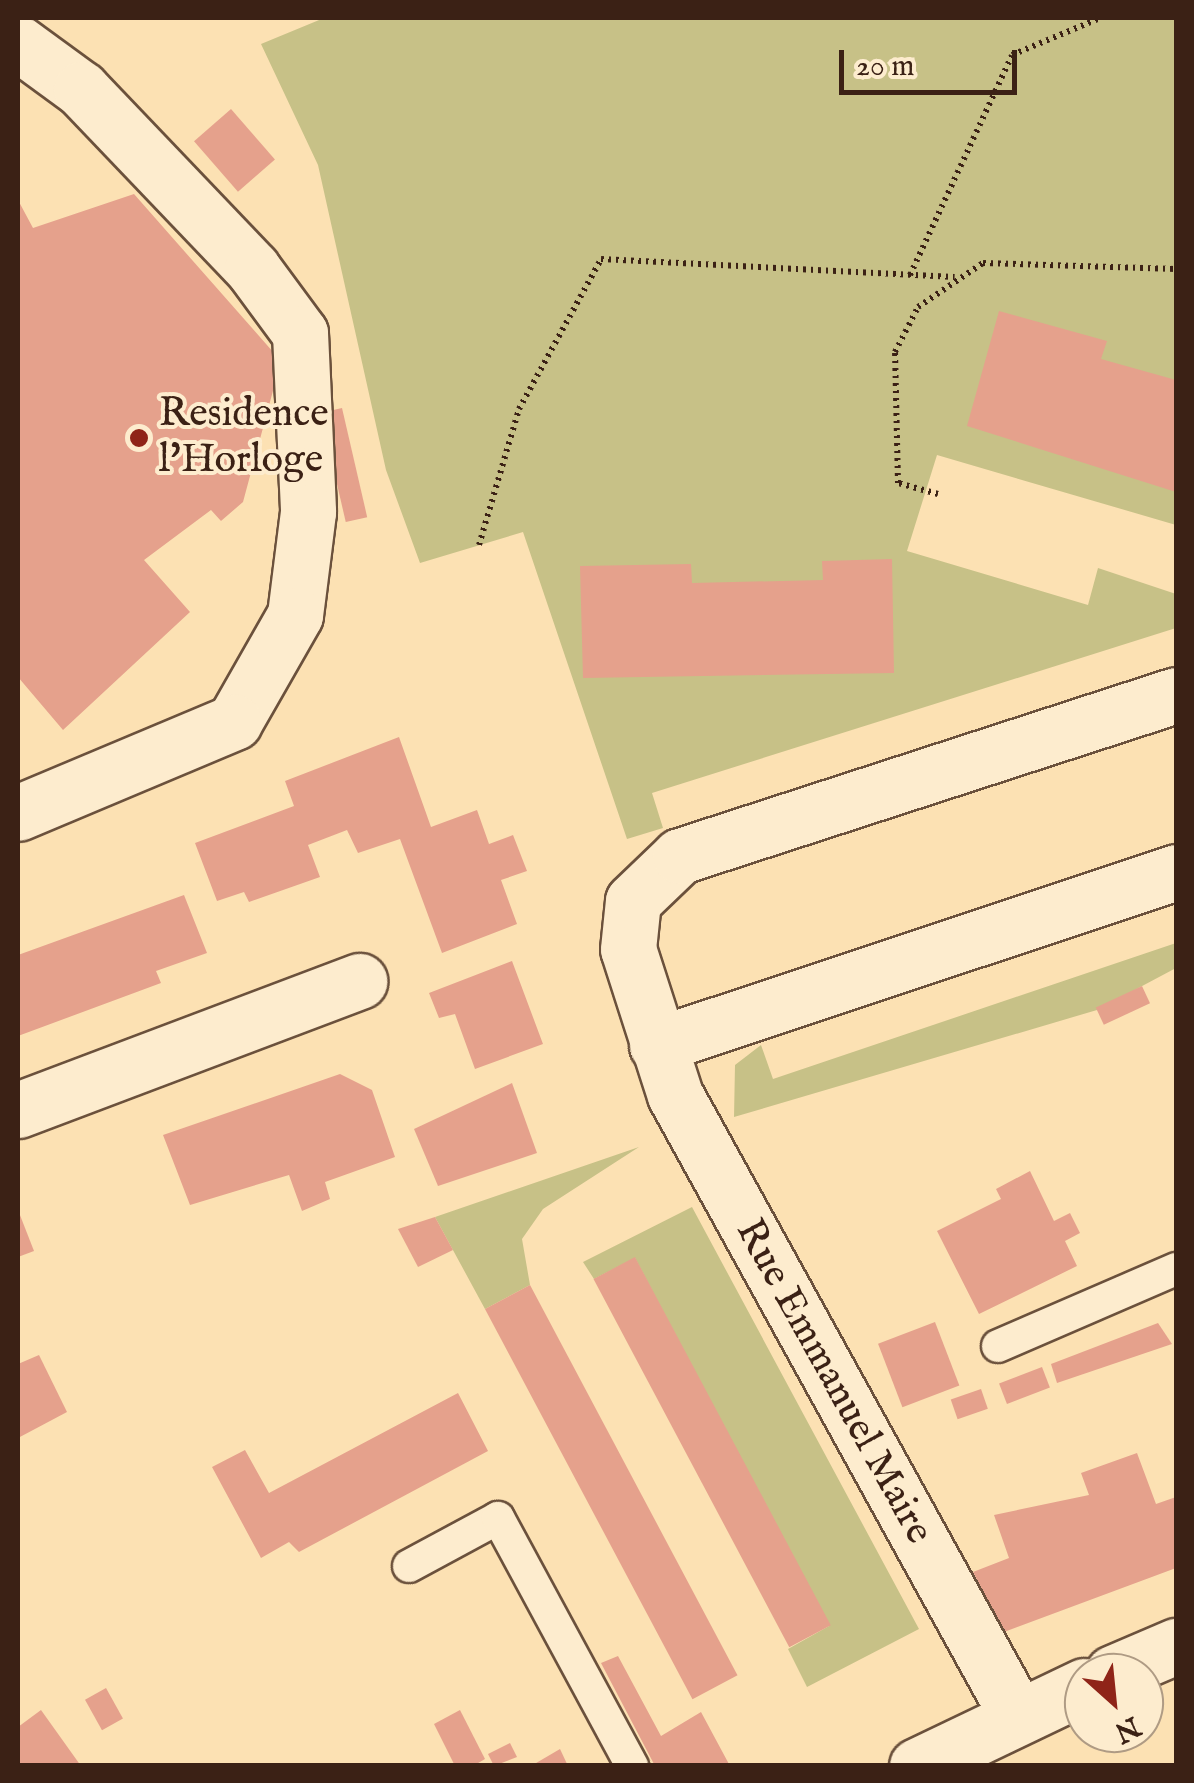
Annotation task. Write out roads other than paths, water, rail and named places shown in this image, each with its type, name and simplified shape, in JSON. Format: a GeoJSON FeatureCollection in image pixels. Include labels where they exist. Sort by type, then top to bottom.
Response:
{"type":"FeatureCollection","features":[{"type":"Feature","properties":{"kind":"street"},"geometry":{"type":"LineString","coordinates":[[18,43],[81,89],[252,268],[300,333],[308,512],[295,614],[234,722],[18,812]]}},
{"type":"Feature","properties":{"kind":"street","name":"Rue Emmanuel Maire"},"geometry":{"type":"LineString","coordinates":[[1018,1714],[675,1095],[628,950],[633,901],[680,856],[1176,696]]}},
{"type":"Feature","properties":{"kind":"street"},"geometry":{"type":"LineString","coordinates":[[657,1045],[1176,872]]}},
{"type":"Feature","properties":{"kind":"street"},"geometry":{"type":"LineString","coordinates":[[18,1110],[359,981]]}},
{"type":"Feature","properties":{"kind":"street"},"geometry":{"type":"LineString","coordinates":[[918,1766],[1064,1694]]}},
{"type":"Feature","properties":{"kind":"lane"},"geometry":{"type":"LineString","coordinates":[[998,1346],[1176,1269]]}},
{"type":"Feature","properties":{"kind":"lane"},"geometry":{"type":"LineString","coordinates":[[408,1566],[498,1518],[632,1766]]}},
{"type":"Feature","properties":{"kind":"place","name":"Residence l'Horloge"},"geometry":{"type":"Point","coordinates":[139,438]}}]}
